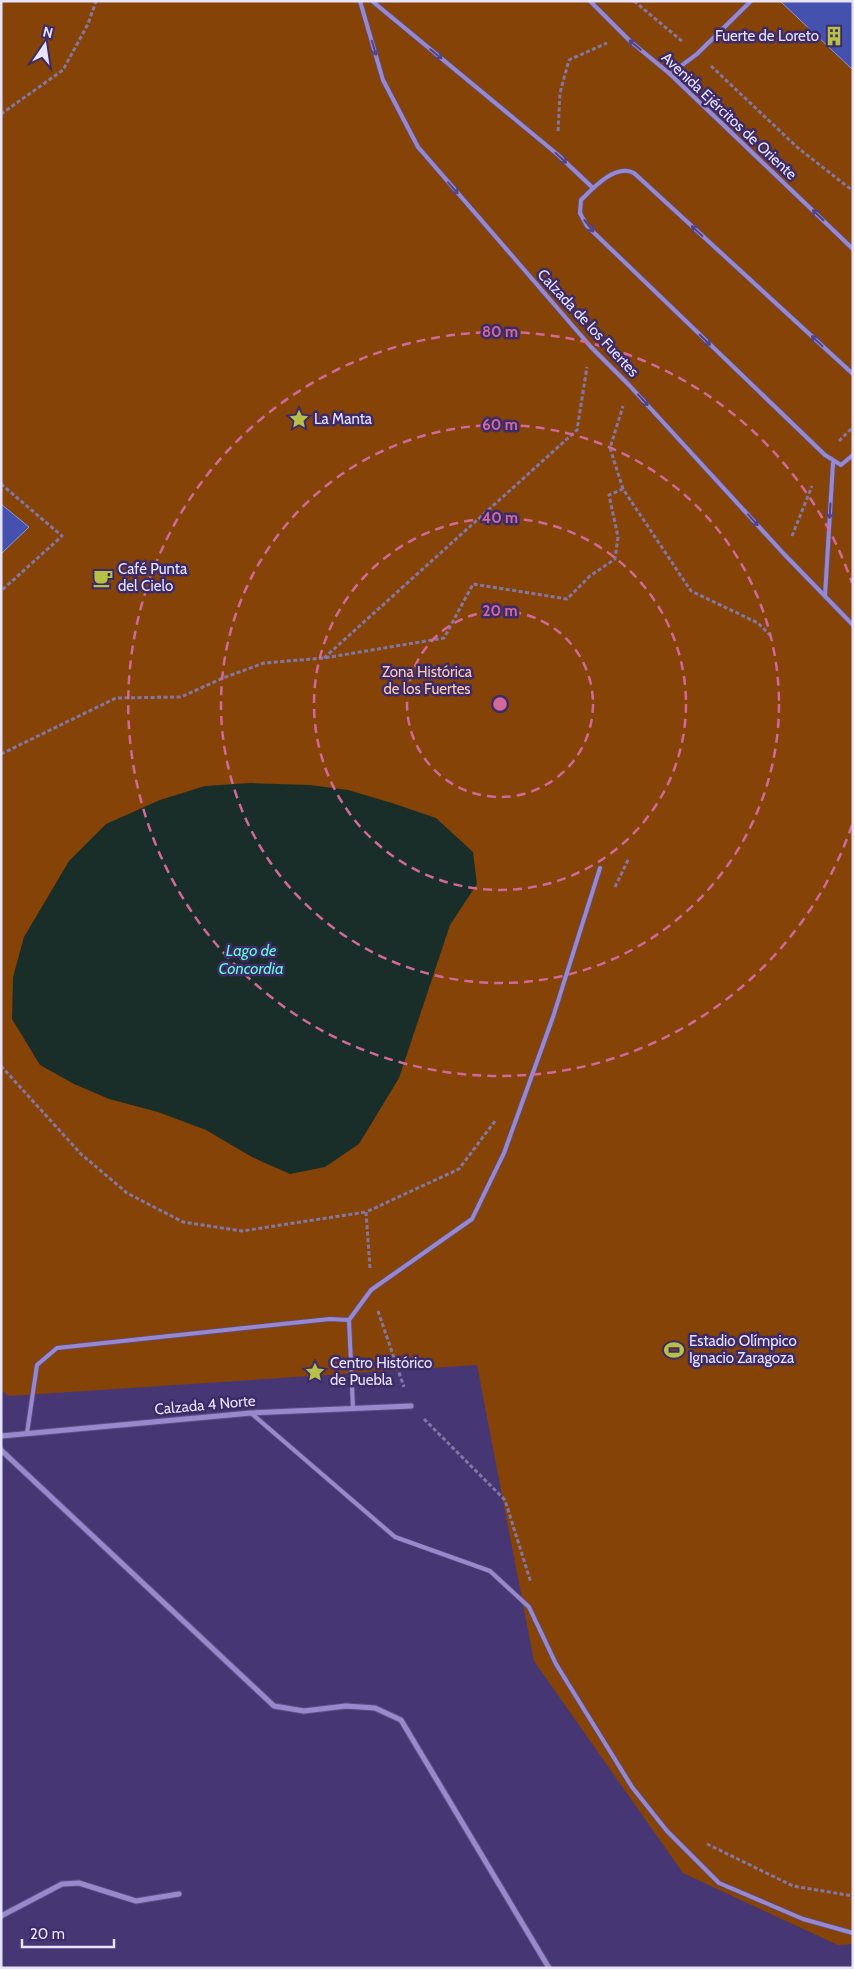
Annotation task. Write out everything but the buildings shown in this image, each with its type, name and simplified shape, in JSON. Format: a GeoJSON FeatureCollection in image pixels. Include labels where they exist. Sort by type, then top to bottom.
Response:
{"type":"FeatureCollection","features":[{"type":"Feature","properties":{"kind":"street","name":"Calzada 4 Norte"},"geometry":{"type":"LineString","coordinates":[[1,1436],[251,1413],[411,1406]]}},
{"type":"Feature","properties":{"kind":"street"},"geometry":{"type":"LineString","coordinates":[[1,1450],[274,1706],[304,1711],[346,1706],[375,1708],[401,1720],[549,1968]]}},
{"type":"Feature","properties":{"kind":"street"},"geometry":{"type":"LineString","coordinates":[[1,1916],[62,1884],[79,1883],[136,1902],[180,1894]]}},
{"type":"Feature","properties":{"kind":"lane","name":"Calzada de los Fuertes"},"geometry":{"type":"LineString","coordinates":[[360,1],[383,80],[418,147],[591,347],[629,385],[853,626]]}},
{"type":"Feature","properties":{"kind":"lane"},"geometry":{"type":"LineString","coordinates":[[372,1],[557,154],[593,188]]}},
{"type":"Feature","properties":{"kind":"lane","name":"Avenida Ejércitos de Oriente"},"geometry":{"type":"LineString","coordinates":[[590,1],[630,41],[670,74],[853,249]]}},
{"type":"Feature","properties":{"kind":"lane"},"geometry":{"type":"LineString","coordinates":[[670,74],[697,54],[751,1]]}},
{"type":"Feature","properties":{"kind":"lane"},"geometry":{"type":"LineString","coordinates":[[853,374],[634,172],[620,169],[593,188],[581,200],[580,213],[587,226],[833,463],[841,465],[853,455]]}},
{"type":"Feature","properties":{"kind":"lane"},"geometry":{"type":"LineString","coordinates":[[825,596],[833,463]]}},
{"type":"Feature","properties":{"kind":"lane"},"geometry":{"type":"LineString","coordinates":[[353,1408],[348,1320],[371,1290],[472,1219],[504,1153],[553,1017],[600,868]]}},
{"type":"Feature","properties":{"kind":"lane"},"geometry":{"type":"LineString","coordinates":[[27,1433],[37,1365],[57,1348],[330,1319],[348,1320]]}},
{"type":"Feature","properties":{"kind":"lane"},"geometry":{"type":"LineString","coordinates":[[251,1413],[395,1537],[490,1571],[529,1608],[556,1664],[632,1787],[667,1831],[719,1883],[803,1919],[853,1933]]}},
{"type":"Feature","properties":{"kind":"path"},"geometry":{"type":"LineString","coordinates":[[1,114],[63,70],[88,24],[96,1]]}},
{"type":"Feature","properties":{"kind":"path"},"geometry":{"type":"LineString","coordinates":[[634,1],[697,54],[798,148],[853,191]]}},
{"type":"Feature","properties":{"kind":"path"},"geometry":{"type":"LineString","coordinates":[[557,154],[560,93],[569,60],[604,43],[630,41]]}},
{"type":"Feature","properties":{"kind":"path"},"geometry":{"type":"LineString","coordinates":[[324,658],[577,430],[591,347]]}},
{"type":"Feature","properties":{"kind":"path"},"geometry":{"type":"LineString","coordinates":[[629,385],[610,448],[623,489],[691,591],[758,623],[771,636]]}},
{"type":"Feature","properties":{"kind":"path"},"geometry":{"type":"LineString","coordinates":[[1,484],[62,536],[1,591]]}},
{"type":"Feature","properties":{"kind":"path"},"geometry":{"type":"LineString","coordinates":[[1,754],[116,698],[181,697],[223,678],[264,663],[324,658],[444,638],[473,584],[567,598],[590,576],[615,559],[618,537],[609,495],[623,489]]}},
{"type":"Feature","properties":{"kind":"path"},"geometry":{"type":"LineString","coordinates":[[612,893],[629,858]]}},
{"type":"Feature","properties":{"kind":"path"},"geometry":{"type":"LineString","coordinates":[[1,1066],[81,1154],[127,1193],[183,1222],[242,1230],[366,1212],[459,1169],[500,1113]]}},
{"type":"Feature","properties":{"kind":"path"},"geometry":{"type":"LineString","coordinates":[[366,1212],[371,1290],[411,1406],[505,1500],[534,1591]]}},
{"type":"Feature","properties":{"kind":"path"},"geometry":{"type":"LineString","coordinates":[[706,1844],[793,1886],[853,1896]]}},
{"type":"Feature","properties":{"kind":"green space","name":"Zona Histórica de los Fuertes"},"geometry":{"type":"Polygon","coordinates":[[[1,1],[853,1],[853,1944],[838,1945],[683,1873],[534,1661],[477,1365],[9,1396],[1,1390],[1,554],[29,527],[1,504],[1,1]]]}},
{"type":"Feature","properties":{"kind":"water","name":"Lago de Concordia"},"geometry":{"type":"Polygon","coordinates":[[[250,783],[310,785],[348,790],[436,818],[473,852],[477,884],[450,925],[399,1078],[359,1144],[325,1167],[290,1174],[252,1157],[206,1130],[158,1112],[109,1099],[74,1084],[40,1065],[12,1019],[13,977],[24,937],[69,861],[106,824],[160,800],[205,786],[250,783]]]}},
{"type":"Feature","properties":{"kind":"place","name":"Fuerte de Loreto"},"geometry":{"type":"Point","coordinates":[834,36]}},
{"type":"Feature","properties":{"kind":"place","name":"La Manta"},"geometry":{"type":"Point","coordinates":[299,419]}},
{"type":"Feature","properties":{"kind":"place","name":"Café Punta del Cielo"},"geometry":{"type":"Point","coordinates":[103,578]}},
{"type":"Feature","properties":{"kind":"place","name":"Estadio Olímpico Ignacio Zaragoza"},"geometry":{"type":"Point","coordinates":[674,1350]}},
{"type":"Feature","properties":{"kind":"place","name":"Centro Histórico de Puebla"},"geometry":{"type":"Point","coordinates":[315,1372]}}]}
